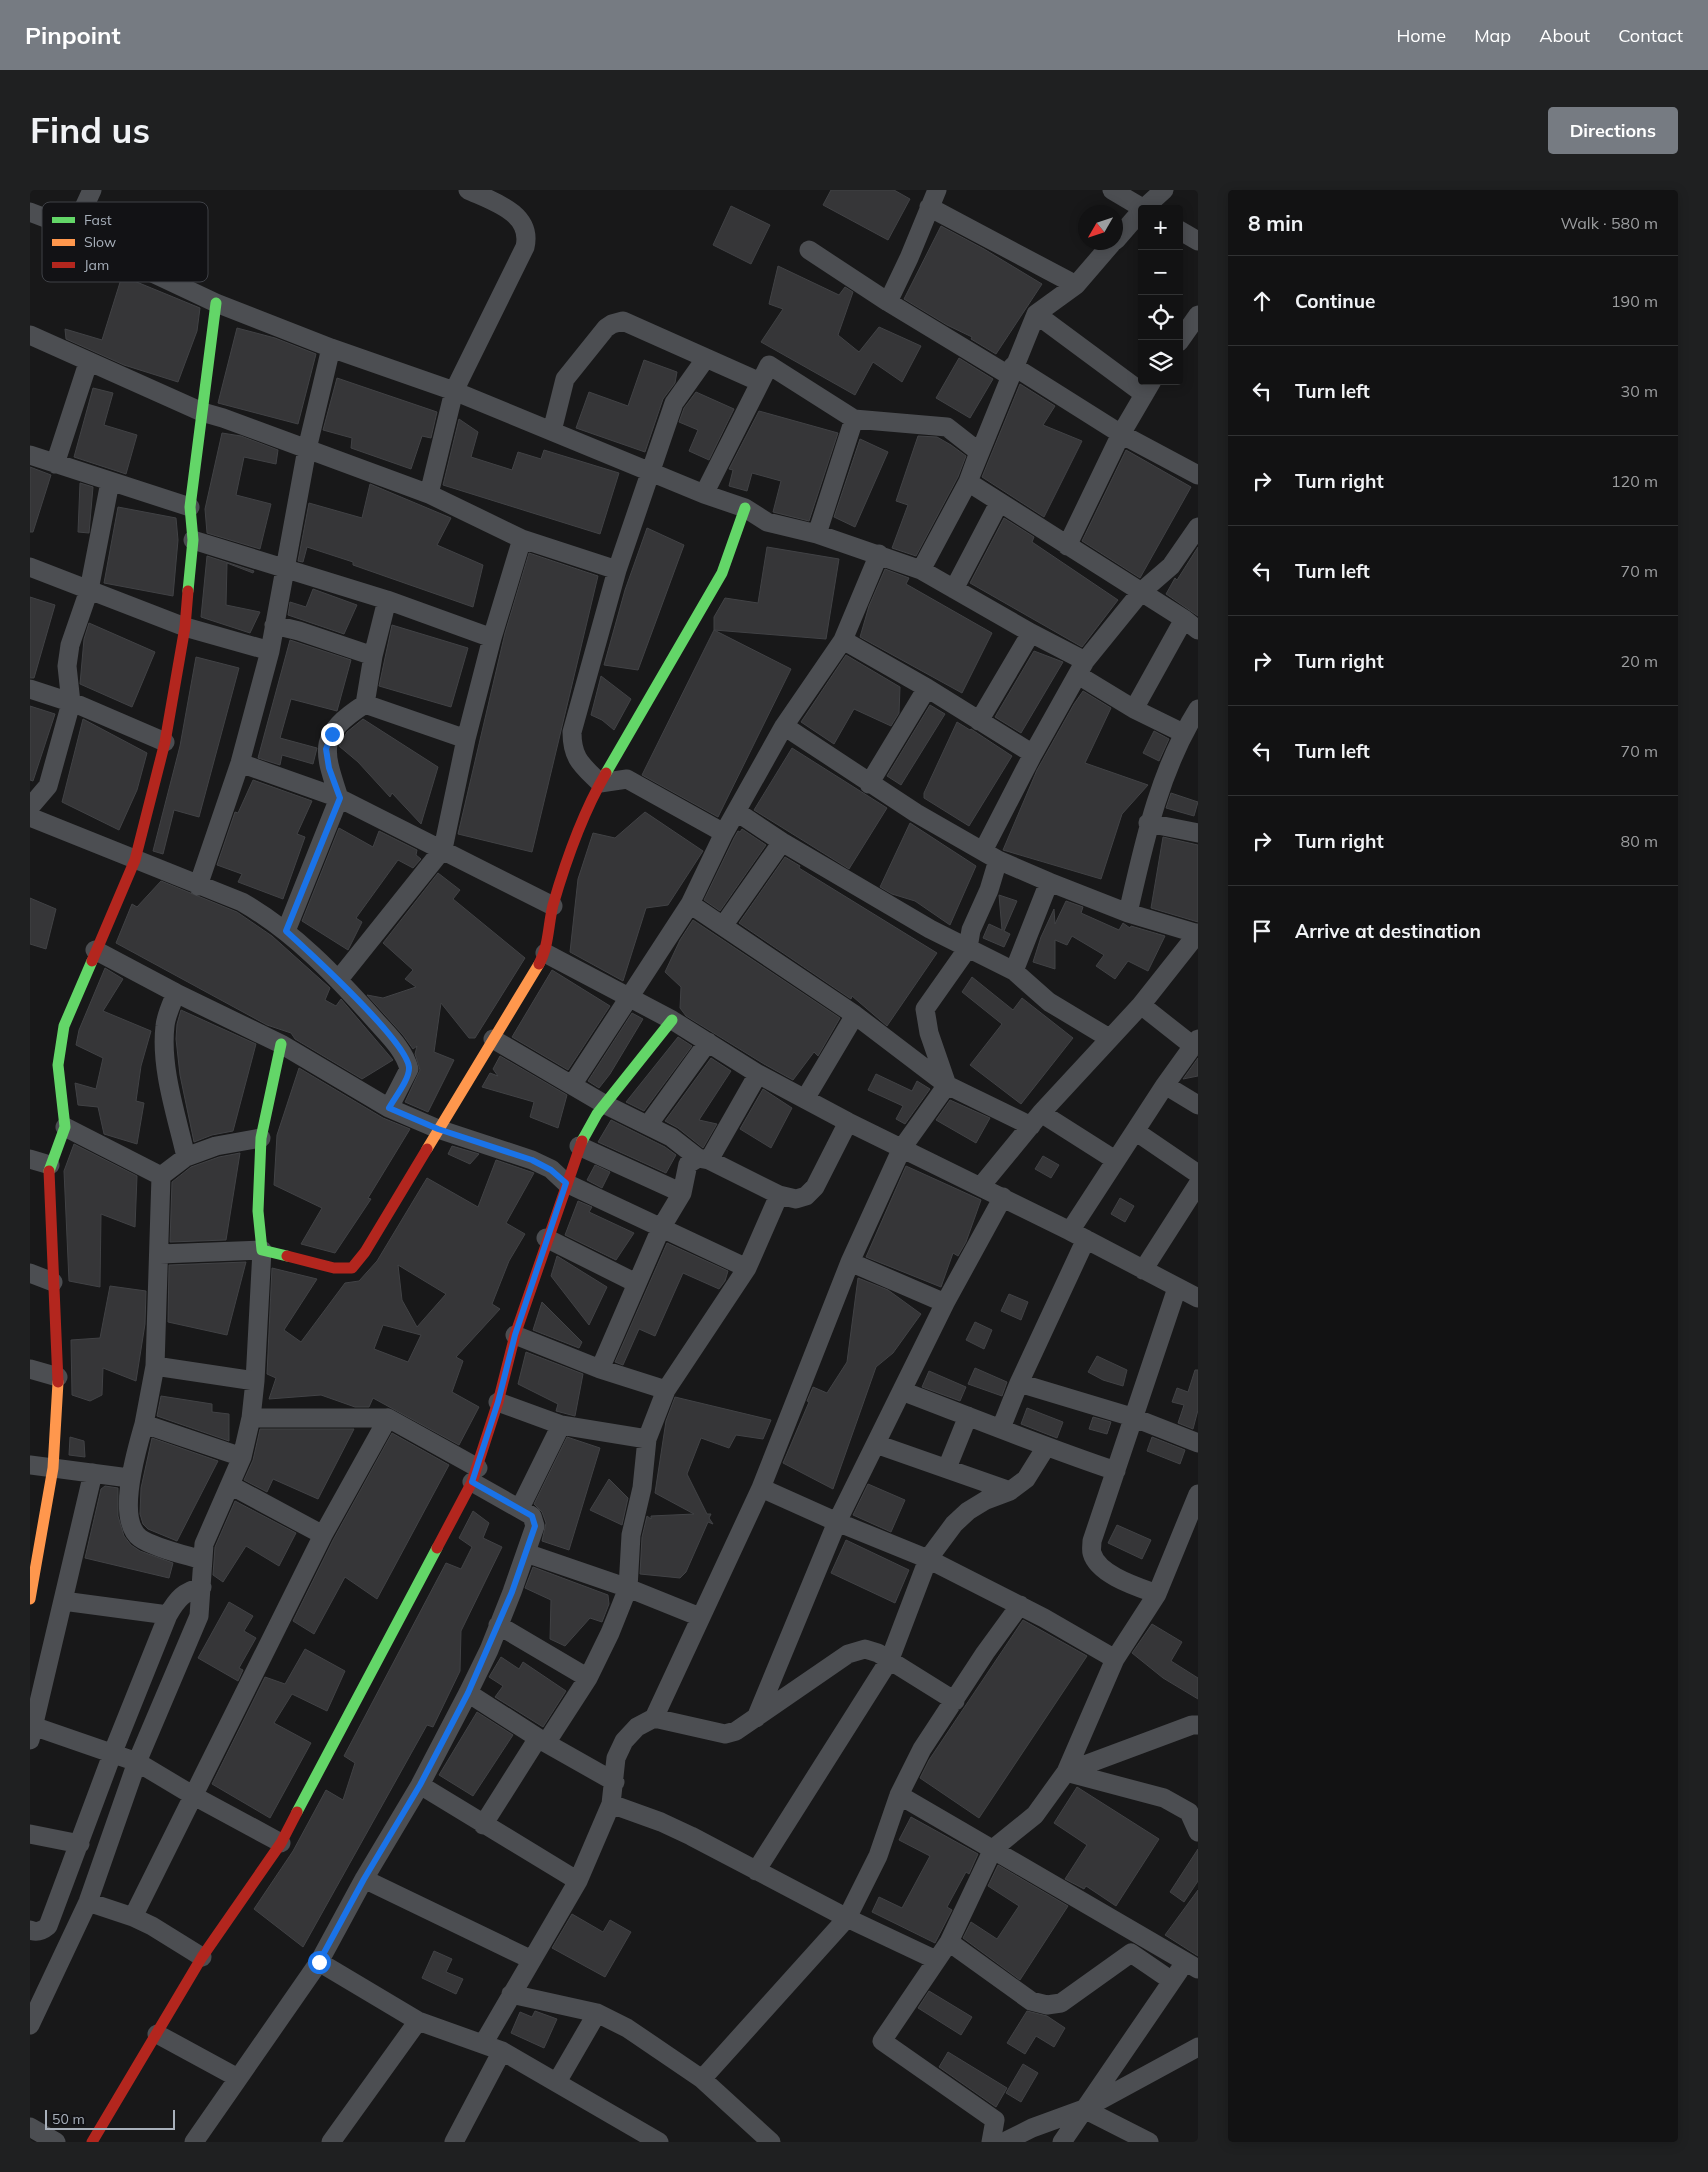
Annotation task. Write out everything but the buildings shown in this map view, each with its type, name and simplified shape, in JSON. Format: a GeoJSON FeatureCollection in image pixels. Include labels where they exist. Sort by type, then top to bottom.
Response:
{"type":"FeatureCollection","features":[{"type":"Feature","properties":{"kind":"street"},"geometry":{"type":"LineString","coordinates":[[86,202],[92,190]]}},
{"type":"Feature","properties":{"kind":"street"},"geometry":{"type":"LineString","coordinates":[[429,494],[454,391],[525,247],[527,238],[520,218],[506,207],[468,190]]}},
{"type":"Feature","properties":{"kind":"street"},"geometry":{"type":"LineString","coordinates":[[888,302],[909,258],[936,190]]}},
{"type":"Feature","properties":{"kind":"street"},"geometry":{"type":"LineString","coordinates":[[1112,190],[1138,206]]}},
{"type":"Feature","properties":{"kind":"street"},"geometry":{"type":"LineString","coordinates":[[1147,205],[1164,190]]}},
{"type":"Feature","properties":{"kind":"street"},"geometry":{"type":"LineString","coordinates":[[929,207],[1076,285]]}},
{"type":"Feature","properties":{"kind":"street"},"geometry":{"type":"LineString","coordinates":[[30,212],[42,217]]}},
{"type":"Feature","properties":{"kind":"street"},"geometry":{"type":"LineString","coordinates":[[1123,231],[1138,215]]}},
{"type":"Feature","properties":{"kind":"street"},"geometry":{"type":"LineString","coordinates":[[1183,232],[1198,241]]}},
{"type":"Feature","properties":{"kind":"street"},"geometry":{"type":"LineString","coordinates":[[809,250],[888,302],[1121,434],[1198,475]]}},
{"type":"Feature","properties":{"kind":"street"},"geometry":{"type":"LineString","coordinates":[[922,570],[968,482],[1036,314],[1076,285],[1106,250]]}},
{"type":"Feature","properties":{"kind":"street"},"geometry":{"type":"LineString","coordinates":[[170,282],[216,304],[331,348],[454,391],[552,430],[704,494],[745,508],[767,522],[817,534],[922,570],[1031,633],[1082,668],[1134,709],[1183,732]]}},
{"type":"Feature","properties":{"kind":"street"},"geometry":{"type":"LineString","coordinates":[[30,1599],[53,1468],[58,1377],[50,1165],[65,1127],[58,1065],[64,1026],[135,860],[165,742],[185,627],[193,540],[190,507],[216,304]]}},
{"type":"Feature","properties":{"kind":"street"},"geometry":{"type":"LineString","coordinates":[[1036,314],[1148,387],[1121,434],[1067,546]]}},
{"type":"Feature","properties":{"kind":"street"},"geometry":{"type":"LineString","coordinates":[[1180,340],[1198,315]]}},
{"type":"Feature","properties":{"kind":"street"},"geometry":{"type":"LineString","coordinates":[[552,430],[565,379],[606,328],[623,321],[760,382]]}},
{"type":"Feature","properties":{"kind":"street"},"geometry":{"type":"LineString","coordinates":[[30,335],[88,363],[202,412],[429,494],[522,538],[617,570]]}},
{"type":"Feature","properties":{"kind":"street"},"geometry":{"type":"LineString","coordinates":[[198,886],[240,763],[270,651],[307,449],[331,348]]}},
{"type":"Feature","properties":{"kind":"street"},"geometry":{"type":"LineString","coordinates":[[600,783],[576,759],[572,748],[572,732],[617,570],[674,403],[706,358]]}},
{"type":"Feature","properties":{"kind":"street"},"geometry":{"type":"LineString","coordinates":[[55,464],[88,363]]}},
{"type":"Feature","properties":{"kind":"street"},"geometry":{"type":"LineString","coordinates":[[704,494],[769,365],[854,418],[947,427],[979,452],[968,482]]}},
{"type":"Feature","properties":{"kind":"street"},"geometry":{"type":"LineString","coordinates":[[817,534],[854,418]]}},
{"type":"Feature","properties":{"kind":"street"},"geometry":{"type":"LineString","coordinates":[[30,454],[55,464],[190,507]]}},
{"type":"Feature","properties":{"kind":"street"},"geometry":{"type":"LineString","coordinates":[[30,807],[48,786],[72,702],[67,666],[70,645],[89,590],[110,482]]}},
{"type":"Feature","properties":{"kind":"street"},"geometry":{"type":"LineString","coordinates":[[968,482],[998,503],[1191,624],[1134,709]]}},
{"type":"Feature","properties":{"kind":"street"},"geometry":{"type":"LineString","coordinates":[[954,589],[998,503]]}},
{"type":"Feature","properties":{"kind":"street"},"geometry":{"type":"LineString","coordinates":[[160,1254],[262,1250],[334,1268],[352,1268],[365,1252],[546,953],[553,906],[579,828],[600,783],[722,573],[745,508]]}},
{"type":"Feature","properties":{"kind":"street"},"geometry":{"type":"LineString","coordinates":[[947,1085],[930,1033],[925,1009],[968,948],[971,930],[989,890],[991,855],[1033,754],[1082,668],[1141,592],[1171,566],[1184,550],[1198,526]]}},
{"type":"Feature","properties":{"kind":"street"},"geometry":{"type":"LineString","coordinates":[[339,979],[443,849],[466,740],[492,638],[522,538]]}},
{"type":"Feature","properties":{"kind":"street"},"geometry":{"type":"LineString","coordinates":[[193,540],[387,600],[492,638]]}},
{"type":"Feature","properties":{"kind":"street"},"geometry":{"type":"LineString","coordinates":[[572,1085],[690,904],[724,833],[784,726],[843,640],[879,554]]}},
{"type":"Feature","properties":{"kind":"street"},"geometry":{"type":"LineString","coordinates":[[30,567],[185,627],[270,651]]}},
{"type":"Feature","properties":{"kind":"street"},"geometry":{"type":"LineString","coordinates":[[286,931],[340,798],[329,768],[326,749],[332,734],[346,716],[364,704],[373,656],[387,600]]}},
{"type":"Feature","properties":{"kind":"street"},"geometry":{"type":"LineString","coordinates":[[274,625],[299,631],[373,656]]}},
{"type":"Feature","properties":{"kind":"street"},"geometry":{"type":"LineString","coordinates":[[979,721],[1031,633]]}},
{"type":"Feature","properties":{"kind":"street"},"geometry":{"type":"LineString","coordinates":[[843,640],[927,688],[1033,754]]}},
{"type":"Feature","properties":{"kind":"street"},"geometry":{"type":"LineString","coordinates":[[869,784],[927,688]]}},
{"type":"Feature","properties":{"kind":"street"},"geometry":{"type":"LineString","coordinates":[[30,689],[72,702],[165,742]]}},
{"type":"Feature","properties":{"kind":"street"},"geometry":{"type":"LineString","coordinates":[[364,704],[466,740]]}},
{"type":"Feature","properties":{"kind":"street"},"geometry":{"type":"LineString","coordinates":[[1128,913],[1148,823],[1183,732],[1198,709]]}},
{"type":"Feature","properties":{"kind":"street"},"geometry":{"type":"LineString","coordinates":[[784,726],[869,784],[991,855],[1049,882],[1128,913],[1198,933],[1141,1005],[1036,1119],[981,1186]]}},
{"type":"Feature","properties":{"kind":"street"},"geometry":{"type":"LineString","coordinates":[[240,763],[340,798],[553,906]]}},
{"type":"Feature","properties":{"kind":"street"},"geometry":{"type":"LineString","coordinates":[[600,783],[627,779],[724,833]]}},
{"type":"Feature","properties":{"kind":"street"},"geometry":{"type":"LineString","coordinates":[[737,812],[782,842],[930,929],[1014,971],[1049,1002],[1109,1038]]}},
{"type":"Feature","properties":{"kind":"street"},"geometry":{"type":"LineString","coordinates":[[30,817],[198,886],[242,902],[286,931],[339,979],[407,1059],[409,1069],[389,1108]]}},
{"type":"Feature","properties":{"kind":"street"},"geometry":{"type":"LineString","coordinates":[[1148,823],[1198,833]]}},
{"type":"Feature","properties":{"kind":"street"},"geometry":{"type":"LineString","coordinates":[[723,926],[782,842]]}},
{"type":"Feature","properties":{"kind":"street"},"geometry":{"type":"LineString","coordinates":[[1014,971],[1049,882]]}},
{"type":"Feature","properties":{"kind":"street"},"geometry":{"type":"LineString","coordinates":[[690,904],[855,1015],[947,1085],[1036,1119],[1115,1160]]}},
{"type":"Feature","properties":{"kind":"street"},"geometry":{"type":"LineString","coordinates":[[95,950],[176,993],[282,1044],[389,1108],[438,1129],[532,1160],[551,1170],[566,1183],[746,1268]]}},
{"type":"Feature","properties":{"kind":"street"},"geometry":{"type":"LineString","coordinates":[[546,953],[672,1020],[758,1074],[848,1122],[1003,1197],[1198,1298]]}},
{"type":"Feature","properties":{"kind":"street"},"geometry":{"type":"LineString","coordinates":[[176,993],[165,1025],[164,1046],[166,1067],[186,1158]]}},
{"type":"Feature","properties":{"kind":"street"},"geometry":{"type":"LineString","coordinates":[[1001,1428],[1078,1235],[1115,1160],[1164,1085],[1195,1043],[1141,1005]]}},
{"type":"Feature","properties":{"kind":"street"},"geometry":{"type":"LineString","coordinates":[[805,1099],[855,1015]]}},
{"type":"Feature","properties":{"kind":"street"},"geometry":{"type":"LineString","coordinates":[[92,2142],[202,1957],[281,1843],[475,1475],[498,1402],[515,1335],[546,1238],[579,1146],[604,1104],[672,1020]]}},
{"type":"Feature","properties":{"kind":"street"},"geometry":{"type":"LineString","coordinates":[[493,1040],[604,1104],[671,1137],[704,1159],[779,1195],[796,1200],[806,1196],[815,1187],[848,1122]]}},
{"type":"Feature","properties":{"kind":"street"},"geometry":{"type":"LineString","coordinates":[[648,1125],[708,1042]]}},
{"type":"Feature","properties":{"kind":"street"},"geometry":{"type":"LineString","coordinates":[[33,2014],[88,1902],[137,1762],[199,1616],[204,1544],[242,1456],[251,1418],[255,1381],[262,1250],[258,1211],[261,1138],[282,1044]]}},
{"type":"Feature","properties":{"kind":"street"},"geometry":{"type":"LineString","coordinates":[[600,1369],[661,1228],[682,1193],[688,1164],[704,1159],[758,1074]]}},
{"type":"Feature","properties":{"kind":"street"},"geometry":{"type":"LineString","coordinates":[[483,2044],[578,1881],[611,1804],[615,1782],[616,1758],[624,1741],[637,1727],[654,1718],[761,1488],[850,1262],[902,1148],[947,1085]]}},
{"type":"Feature","properties":{"kind":"street"},"geometry":{"type":"LineString","coordinates":[[1164,1085],[1198,1106]]}},
{"type":"Feature","properties":{"kind":"street"},"geometry":{"type":"LineString","coordinates":[[65,1127],[161,1176]]}},
{"type":"Feature","properties":{"kind":"street"},"geometry":{"type":"LineString","coordinates":[[1134,1131],[1198,1174]]}},
{"type":"Feature","properties":{"kind":"street"},"geometry":{"type":"LineString","coordinates":[[161,1176],[186,1158],[216,1146],[261,1138]]}},
{"type":"Feature","properties":{"kind":"street"},"geometry":{"type":"LineString","coordinates":[[579,1146],[682,1193]]}},
{"type":"Feature","properties":{"kind":"street"},"geometry":{"type":"LineString","coordinates":[[30,1159],[50,1165]]}},
{"type":"Feature","properties":{"kind":"street"},"geometry":{"type":"LineString","coordinates":[[161,1176],[155,1366],[144,1424],[130,1478],[130,1522],[140,1538],[202,1560]]}},
{"type":"Feature","properties":{"kind":"street"},"geometry":{"type":"LineString","coordinates":[[1142,1270],[1198,1184]]}},
{"type":"Feature","properties":{"kind":"street"},"geometry":{"type":"LineString","coordinates":[[483,1825],[588,1678],[610,1633],[628,1588],[630,1535],[642,1488],[647,1439],[666,1390],[746,1268],[779,1195]]}},
{"type":"Feature","properties":{"kind":"street"},"geometry":{"type":"LineString","coordinates":[[756,1718],[837,1522],[945,1303],[1003,1197]]}},
{"type":"Feature","properties":{"kind":"street"},"geometry":{"type":"LineString","coordinates":[[546,1238],[636,1283]]}},
{"type":"Feature","properties":{"kind":"street"},"geometry":{"type":"LineString","coordinates":[[850,1262],[945,1303]]}},
{"type":"Feature","properties":{"kind":"street"},"geometry":{"type":"LineString","coordinates":[[30,1273],[53,1282]]}},
{"type":"Feature","properties":{"kind":"street"},"geometry":{"type":"LineString","coordinates":[[1157,1594],[1118,1578],[1100,1567],[1092,1554],[1092,1541],[1132,1417],[1177,1288]]}},
{"type":"Feature","properties":{"kind":"street"},"geometry":{"type":"LineString","coordinates":[[515,1335],[600,1369],[666,1390]]}},
{"type":"Feature","properties":{"kind":"street"},"geometry":{"type":"LineString","coordinates":[[155,1366],[255,1381]]}},
{"type":"Feature","properties":{"kind":"street"},"geometry":{"type":"LineString","coordinates":[[30,1369],[58,1377]]}},
{"type":"Feature","properties":{"kind":"street"},"geometry":{"type":"LineString","coordinates":[[1019,1383],[1132,1417],[1198,1443]]}},
{"type":"Feature","properties":{"kind":"street"},"geometry":{"type":"LineString","coordinates":[[902,1391],[1046,1447],[1116,1471]]}},
{"type":"Feature","properties":{"kind":"street"},"geometry":{"type":"LineString","coordinates":[[498,1402],[561,1425],[647,1439]]}},
{"type":"Feature","properties":{"kind":"street"},"geometry":{"type":"LineString","coordinates":[[947,1468],[968,1416]]}},
{"type":"Feature","properties":{"kind":"street"},"geometry":{"type":"LineString","coordinates":[[194,2142],[319,1962],[364,1879],[420,1785],[468,1693],[498,1625],[535,1526],[532,1516],[475,1475],[388,1418],[251,1418]]}},
{"type":"Feature","properties":{"kind":"street"},"geometry":{"type":"LineString","coordinates":[[133,1917],[323,1535],[388,1418]]}},
{"type":"Feature","properties":{"kind":"street"},"geometry":{"type":"LineString","coordinates":[[144,1424],[242,1456]]}},
{"type":"Feature","properties":{"kind":"street"},"geometry":{"type":"LineString","coordinates":[[520,1508],[561,1425]]}},
{"type":"Feature","properties":{"kind":"street"},"geometry":{"type":"LineString","coordinates":[[876,1444],[1010,1491]]}},
{"type":"Feature","properties":{"kind":"street"},"geometry":{"type":"LineString","coordinates":[[756,1871],[890,1659],[928,1559],[954,1524],[968,1511],[986,1500],[1010,1491],[1026,1479],[1046,1447]]}},
{"type":"Feature","properties":{"kind":"street"},"geometry":{"type":"LineString","coordinates":[[30,1465],[130,1478]]}},
{"type":"Feature","properties":{"kind":"street"},"geometry":{"type":"LineString","coordinates":[[93,1473],[31,1730],[113,1752],[137,1762],[194,1796],[281,1843]]}},
{"type":"Feature","properties":{"kind":"street"},"geometry":{"type":"LineString","coordinates":[[230,1485],[323,1535]]}},
{"type":"Feature","properties":{"kind":"street"},"geometry":{"type":"LineString","coordinates":[[761,1488],[837,1522],[928,1559],[1020,1605],[1115,1659]]}},
{"type":"Feature","properties":{"kind":"street"},"geometry":{"type":"LineString","coordinates":[[991,2142],[995,2120],[882,2041],[950,1942],[994,1849],[1035,1815],[1066,1772],[1115,1659],[1157,1594],[1198,1494]]}},
{"type":"Feature","properties":{"kind":"street"},"geometry":{"type":"LineString","coordinates":[[526,1553],[628,1588],[700,1617]]}},
{"type":"Feature","properties":{"kind":"street"},"geometry":{"type":"LineString","coordinates":[[30,1930],[35,1932],[42,1931],[48,1926],[113,1752],[168,1615],[181,1595],[202,1587]]}},
{"type":"Feature","properties":{"kind":"street"},"geometry":{"type":"LineString","coordinates":[[63,1601],[168,1615]]}},
{"type":"Feature","properties":{"kind":"street"},"geometry":{"type":"LineString","coordinates":[[702,2079],[847,1918],[878,1856],[899,1795],[922,1749],[955,1702],[985,1653],[1020,1605]]}},
{"type":"Feature","properties":{"kind":"street"},"geometry":{"type":"LineString","coordinates":[[498,1625],[588,1678]]}},
{"type":"Feature","properties":{"kind":"street"},"geometry":{"type":"LineString","coordinates":[[654,1718],[725,1734],[736,1731],[848,1654],[865,1649],[890,1659],[955,1702]]}},
{"type":"Feature","properties":{"kind":"street"},"geometry":{"type":"LineString","coordinates":[[468,1693],[542,1740],[615,1782]]}},
{"type":"Feature","properties":{"kind":"street"},"geometry":{"type":"LineString","coordinates":[[1066,1772],[1192,1725],[1198,1725]]}},
{"type":"Feature","properties":{"kind":"street"},"geometry":{"type":"LineString","coordinates":[[1066,1772],[1164,1798],[1189,1812],[1198,1832]]}},
{"type":"Feature","properties":{"kind":"street"},"geometry":{"type":"LineString","coordinates":[[420,1785],[578,1881]]}},
{"type":"Feature","properties":{"kind":"street"},"geometry":{"type":"LineString","coordinates":[[899,1795],[1192,1966],[1172,1981],[1062,2142]]}},
{"type":"Feature","properties":{"kind":"street"},"geometry":{"type":"LineString","coordinates":[[611,1804],[684,1832],[847,1918],[936,1960]]}},
{"type":"Feature","properties":{"kind":"street"},"geometry":{"type":"LineString","coordinates":[[30,1834],[80,1844]]}},
{"type":"Feature","properties":{"kind":"street"},"geometry":{"type":"LineString","coordinates":[[364,1879],[532,1960]]}},
{"type":"Feature","properties":{"kind":"street"},"geometry":{"type":"LineString","coordinates":[[88,1902],[133,1917],[152,1926],[202,1957]]}},
{"type":"Feature","properties":{"kind":"street"},"geometry":{"type":"LineString","coordinates":[[950,1942],[1032,2001],[1048,2005],[1061,2003],[1131,1953],[1172,1981]]}},
{"type":"Feature","properties":{"kind":"street"},"geometry":{"type":"LineString","coordinates":[[319,1962],[418,2021],[502,2050],[659,2142]]}},
{"type":"Feature","properties":{"kind":"street"},"geometry":{"type":"LineString","coordinates":[[511,1994],[597,2013],[627,2028],[702,2079],[759,2139]]}},
{"type":"Feature","properties":{"kind":"street"},"geometry":{"type":"LineString","coordinates":[[557,2082],[597,2013]]}},
{"type":"Feature","properties":{"kind":"street"},"geometry":{"type":"LineString","coordinates":[[331,2142],[418,2021]]}},
{"type":"Feature","properties":{"kind":"street"},"geometry":{"type":"LineString","coordinates":[[157,2034],[238,2078]]}},
{"type":"Feature","properties":{"kind":"street"},"geometry":{"type":"LineString","coordinates":[[1004,2142],[1032,2128],[1084,2109],[1198,2048]]}},
{"type":"Feature","properties":{"kind":"street"},"geometry":{"type":"LineString","coordinates":[[459,2140],[502,2050]]}},
{"type":"Feature","properties":{"kind":"street"},"geometry":{"type":"LineString","coordinates":[[1084,2109],[1149,2142]]}},
{"type":"Feature","properties":{"kind":"street"},"geometry":{"type":"LineString","coordinates":[[30,2127],[56,2142]]}},
{"type":"Feature","properties":{"kind":"traffic: fast"},"geometry":{"type":"LineString","coordinates":[[188,591],[193,540],[190,507],[216,303]]}},
{"type":"Feature","properties":{"kind":"traffic: fast"},"geometry":{"type":"LineString","coordinates":[[606,773],[722,573],[745,508]]}},
{"type":"Feature","properties":{"kind":"traffic: fast"},"geometry":{"type":"LineString","coordinates":[[49,1171],[65,1127],[58,1065],[64,1026],[92,961]]}},
{"type":"Feature","properties":{"kind":"traffic: fast"},"geometry":{"type":"LineString","coordinates":[[582,1141],[597,1114],[672,1020]]}},
{"type":"Feature","properties":{"kind":"traffic: fast"},"geometry":{"type":"LineString","coordinates":[[281,1044],[261,1138],[258,1211],[262,1250],[287,1256]]}},
{"type":"Feature","properties":{"kind":"traffic: fast"},"geometry":{"type":"LineString","coordinates":[[297,1812],[437,1548]]}},
{"type":"Feature","properties":{"kind":"traffic: slow"},"geometry":{"type":"LineString","coordinates":[[427,1149],[539,964]]}},
{"type":"Feature","properties":{"kind":"traffic: slow"},"geometry":{"type":"LineString","coordinates":[[30,1599],[53,1468],[58,1382]]}},
{"type":"Feature","properties":{"kind":"traffic: jam"},"geometry":{"type":"LineString","coordinates":[[92,961],[135,860],[165,742],[185,627],[188,591]]}},
{"type":"Feature","properties":{"kind":"traffic: jam"},"geometry":{"type":"LineString","coordinates":[[539,964],[547,943],[553,905],[569,854],[589,805],[606,773]]}},
{"type":"Feature","properties":{"kind":"traffic: jam"},"geometry":{"type":"LineString","coordinates":[[437,1548],[472,1482],[498,1402],[515,1335],[582,1141]]}},
{"type":"Feature","properties":{"kind":"traffic: jam"},"geometry":{"type":"LineString","coordinates":[[287,1256],[334,1268],[352,1268],[365,1252],[427,1149]]}},
{"type":"Feature","properties":{"kind":"traffic: jam"},"geometry":{"type":"LineString","coordinates":[[49,1171],[58,1382]]}},
{"type":"Feature","properties":{"kind":"traffic: jam"},"geometry":{"type":"LineString","coordinates":[[92,2142],[202,1957],[281,1843],[297,1812]]}},
{"type":"Feature","properties":{"kind":"route"},"geometry":{"type":"LineString","coordinates":[[319,1962],[364,1879],[420,1785],[468,1693],[489,1650],[535,1526],[532,1516],[472,1482],[498,1402],[515,1335],[566,1183],[551,1170],[532,1160],[438,1129],[389,1108],[409,1069],[407,1059],[339,979],[286,931],[340,798],[329,768],[326,749],[332,734]]}}]}
